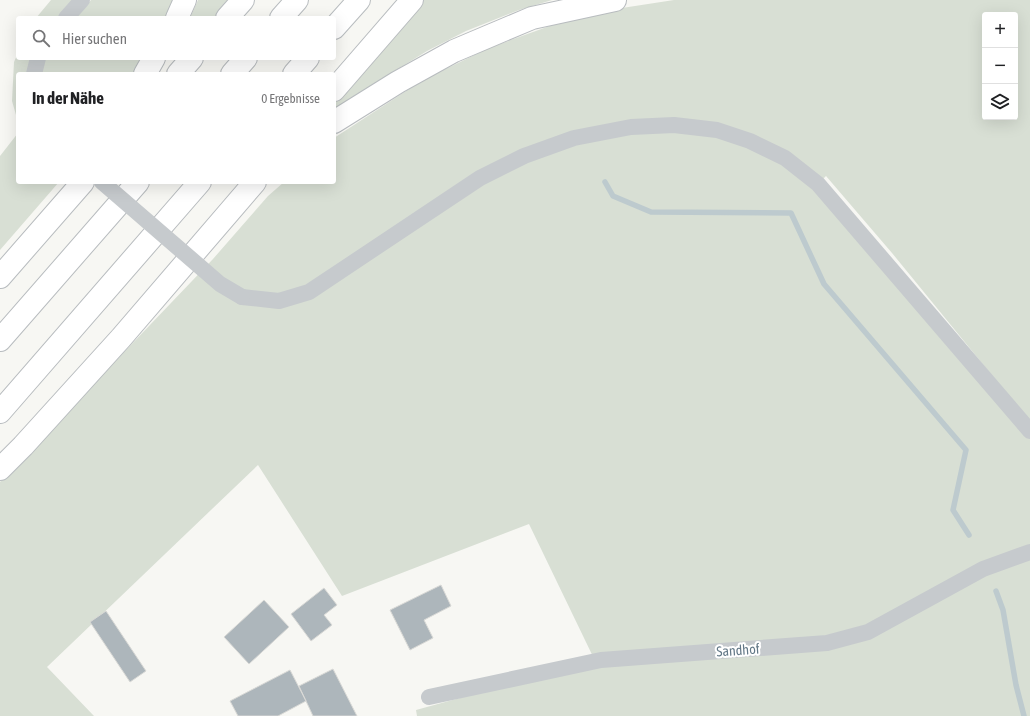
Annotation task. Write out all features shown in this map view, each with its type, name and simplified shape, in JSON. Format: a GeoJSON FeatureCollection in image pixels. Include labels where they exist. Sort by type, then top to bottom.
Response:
{"type":"FeatureCollection","features":[{"type":"Feature","properties":{"kind":"highway"},"geometry":{"type":"LineString","coordinates":[[178,16],[185,0]]}},
{"type":"Feature","properties":{"kind":"highway"},"geometry":{"type":"LineString","coordinates":[[229,16],[243,0]]}},
{"type":"Feature","properties":{"kind":"highway"},"geometry":{"type":"LineString","coordinates":[[283,16],[297,0]]}},
{"type":"Feature","properties":{"kind":"highway"},"geometry":{"type":"LineString","coordinates":[[336,26],[359,0]]}},
{"type":"Feature","properties":{"kind":"highway"},"geometry":{"type":"LineString","coordinates":[[336,88],[412,0]]}},
{"type":"Feature","properties":{"kind":"highway"},"geometry":{"type":"LineString","coordinates":[[336,121],[398,82],[454,51],[532,18],[615,0]]}},
{"type":"Feature","properties":{"kind":"highway"},"geometry":{"type":"LineString","coordinates":[[146,72],[153,60]]}},
{"type":"Feature","properties":{"kind":"highway"},"geometry":{"type":"LineString","coordinates":[[180,72],[190,60]]}},
{"type":"Feature","properties":{"kind":"highway"},"geometry":{"type":"LineString","coordinates":[[234,72],[244,60]]}},
{"type":"Feature","properties":{"kind":"highway"},"geometry":{"type":"LineString","coordinates":[[296,72],[306,60]]}},
{"type":"Feature","properties":{"kind":"highway"},"geometry":{"type":"LineString","coordinates":[[0,277],[81,184]]}},
{"type":"Feature","properties":{"kind":"highway"},"geometry":{"type":"LineString","coordinates":[[0,340],[136,184]]}},
{"type":"Feature","properties":{"kind":"highway"},"geometry":{"type":"LineString","coordinates":[[0,412],[198,184]]}},
{"type":"Feature","properties":{"kind":"highway"},"geometry":{"type":"LineString","coordinates":[[0,469],[23,446],[121,338],[253,184]]}},
{"type":"Feature","properties":{"kind":"street"},"geometry":{"type":"LineString","coordinates":[[68,16],[82,0]]}},
{"type":"Feature","properties":{"kind":"street"},"geometry":{"type":"LineString","coordinates":[[34,72],[38,60]]}},
{"type":"Feature","properties":{"kind":"street"},"geometry":{"type":"LineString","coordinates":[[104,184],[220,284],[242,297],[278,301],[309,292],[480,178],[524,156],[574,138],[630,127],[674,125],[717,130],[750,141],[785,158],[818,184],[1030,431]]}},
{"type":"Feature","properties":{"kind":"street","name":"Sandhof"},"geometry":{"type":"LineString","coordinates":[[429,697],[601,660],[827,643],[868,632],[983,570],[1030,552]]}},
{"type":"Feature","properties":{"kind":"shaded area"},"geometry":{"type":"Polygon","coordinates":[[[51,0],[73,0],[59,16],[38,16],[51,0]]]}},
{"type":"Feature","properties":{"kind":"shaded area"},"geometry":{"type":"Polygon","coordinates":[[[91,0],[173,0],[167,16],[76,16],[91,0]]]}},
{"type":"Feature","properties":{"kind":"shaded area"},"geometry":{"type":"Polygon","coordinates":[[[198,0],[231,0],[218,16],[191,16],[198,0]]]}},
{"type":"Feature","properties":{"kind":"shaded area"},"geometry":{"type":"Polygon","coordinates":[[[422,0],[552,0],[519,10],[466,31],[427,51],[336,108],[336,98],[422,0]]]}},
{"type":"Feature","properties":{"kind":"shaded area"},"geometry":{"type":"Polygon","coordinates":[[[674,0],[1030,0],[1030,422],[892,253],[826,176],[818,184],[1030,431],[1030,716],[417,716],[416,710],[515,683],[598,667],[529,524],[342,596],[258,465],[47,667],[94,716],[0,716],[0,482],[213,259],[268,196],[282,184],[336,184],[336,137],[423,80],[489,48],[558,23],[622,8],[674,0]]]}},
{"type":"Feature","properties":{"kind":"shaded area"},"geometry":{"type":"Polygon","coordinates":[[[16,58],[16,60],[32,60],[28,72],[16,72],[16,115],[12,101],[14,62],[16,58]]]}},
{"type":"Feature","properties":{"kind":"shaded area"},"geometry":{"type":"Polygon","coordinates":[[[44,60],[144,60],[137,72],[41,72],[44,60]]]}},
{"type":"Feature","properties":{"kind":"shaded area"},"geometry":{"type":"Polygon","coordinates":[[[16,136],[16,184],[57,184],[0,250],[0,156],[16,136]]]}},
{"type":"Feature","properties":{"kind":"building"},"geometry":{"type":"Polygon","coordinates":[[[441,585],[451,606],[424,620],[433,638],[410,650],[390,610],[441,585]]]}},
{"type":"Feature","properties":{"kind":"building"},"geometry":{"type":"Polygon","coordinates":[[[324,588],[337,605],[324,615],[332,625],[311,641],[291,614],[324,588]]]}},
{"type":"Feature","properties":{"kind":"building"},"geometry":{"type":"Polygon","coordinates":[[[264,600],[289,627],[249,664],[224,637],[264,600]]]}},
{"type":"Feature","properties":{"kind":"building"},"geometry":{"type":"Polygon","coordinates":[[[106,611],[146,671],[130,682],[90,622],[106,611]]]}},
{"type":"Feature","properties":{"kind":"building"},"geometry":{"type":"Polygon","coordinates":[[[333,669],[357,716],[313,716],[299,686],[333,669]]]}},
{"type":"Feature","properties":{"kind":"building"},"geometry":{"type":"Polygon","coordinates":[[[290,670],[306,701],[278,716],[238,716],[230,701],[290,670]]]}},
{"type":"Feature","properties":{"kind":"waterway"},"geometry":{"type":"LineString","coordinates":[[605,182],[613,196],[651,212],[791,213],[824,284],[966,450],[953,510],[969,535]]}},
{"type":"Feature","properties":{"kind":"waterway"},"geometry":{"type":"LineString","coordinates":[[996,591],[1003,610],[1016,685],[1024,716]]}}]}
